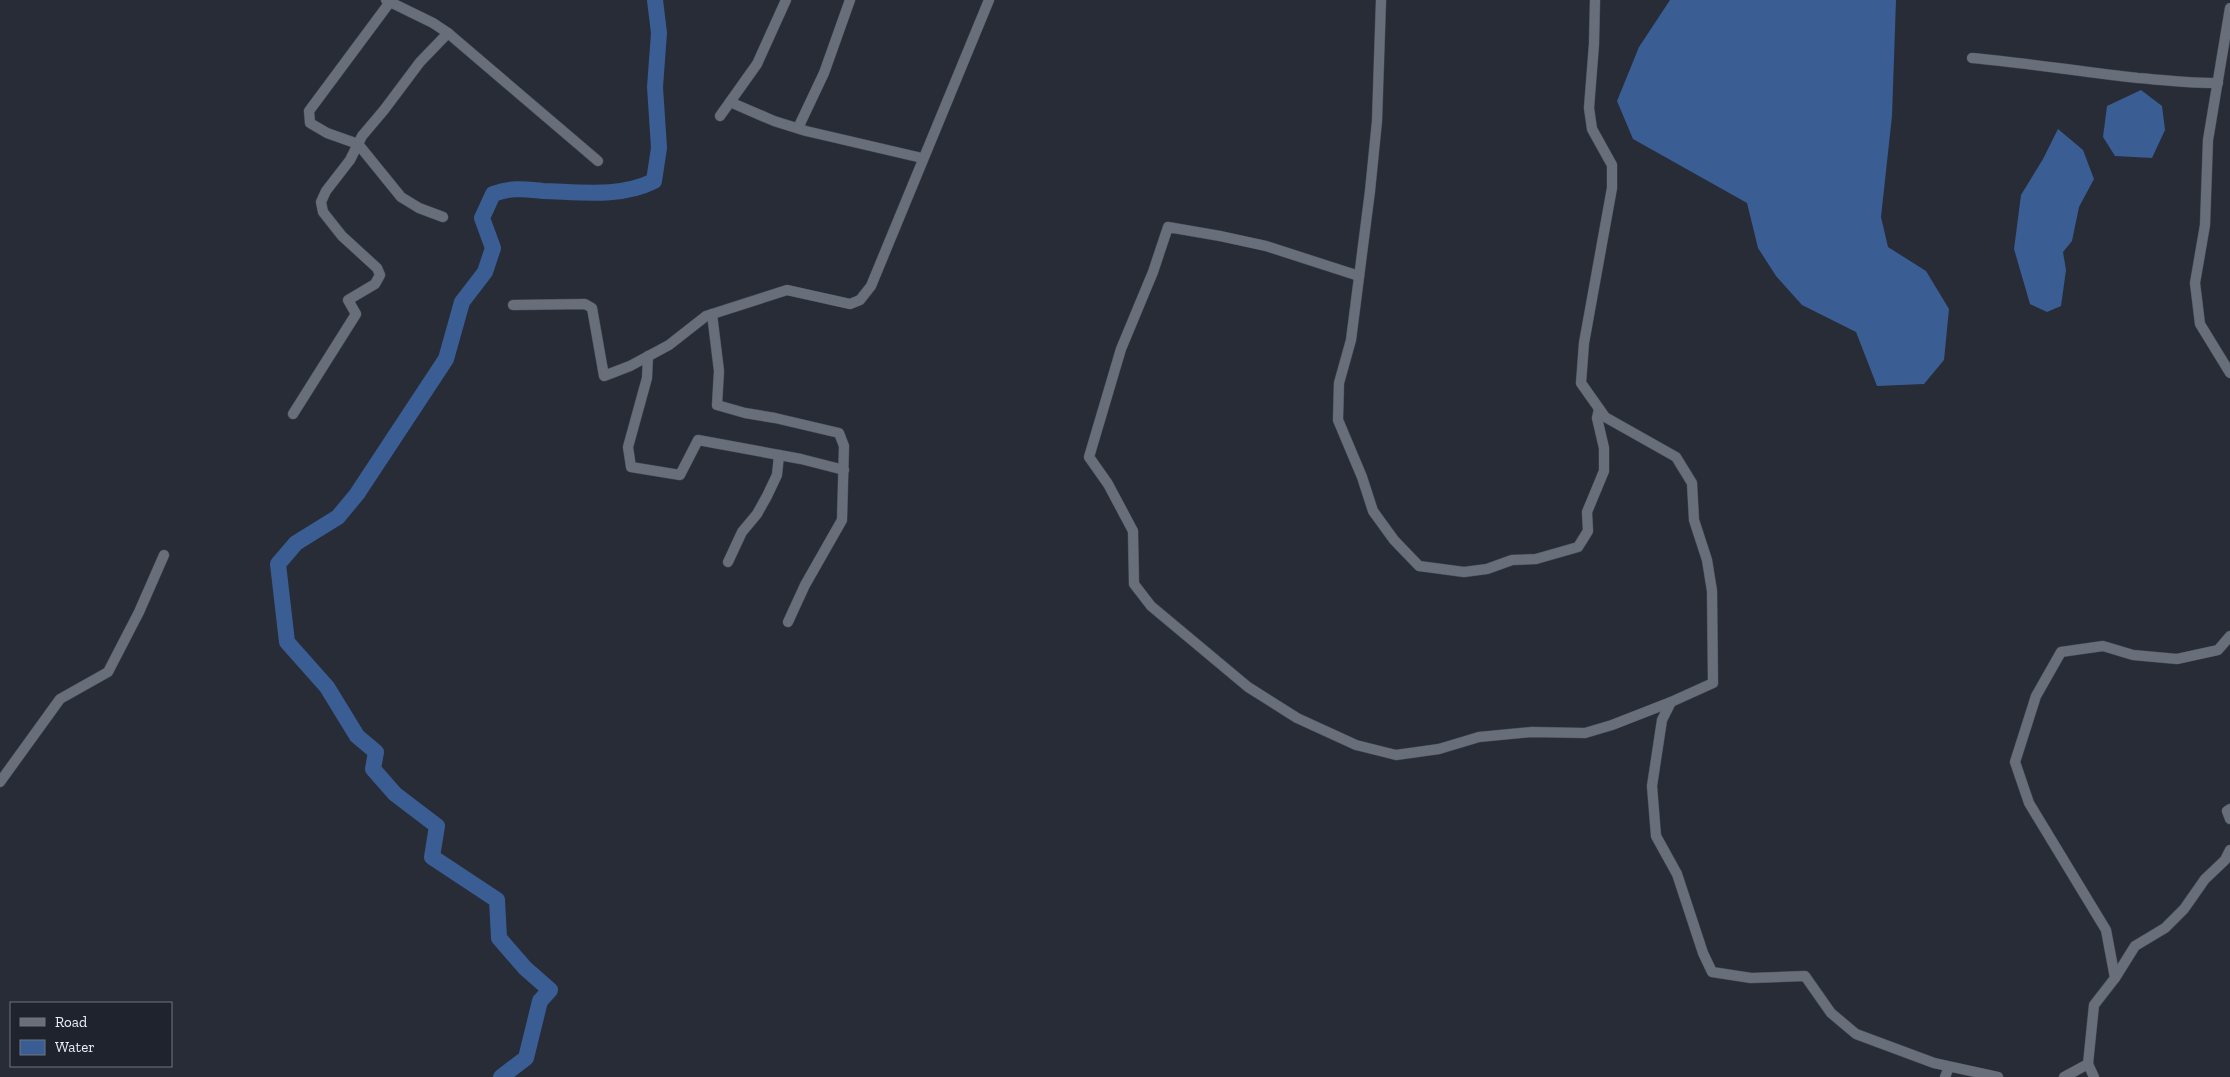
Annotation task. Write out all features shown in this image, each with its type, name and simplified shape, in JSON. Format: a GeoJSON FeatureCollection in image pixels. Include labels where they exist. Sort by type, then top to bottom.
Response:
{"type":"FeatureCollection","features":[{"type":"Feature","properties":{"kind":"street"},"geometry":{"type":"LineString","coordinates":[[720,116],[758,64],[786,0]]}},
{"type":"Feature","properties":{"kind":"street"},"geometry":{"type":"LineString","coordinates":[[798,128],[824,73],[850,0]]}},
{"type":"Feature","properties":{"kind":"street"},"geometry":{"type":"LineString","coordinates":[[513,305],[585,304],[592,308],[604,376],[669,345],[706,316],[786,290],[850,304],[860,300],[871,286],[922,158],[989,0]]}},
{"type":"Feature","properties":{"kind":"street"},"geometry":{"type":"LineString","coordinates":[[1381,0],[1377,121],[1351,340],[1339,383],[1338,420],[1362,477],[1373,511],[1394,540],[1419,566],[1464,572],[1487,569],[1512,560],[1536,559],[1578,547],[1588,531],[1587,512],[1597,493],[1604,470],[1604,448],[1597,418],[1599,409]]}},
{"type":"Feature","properties":{"kind":"street"},"geometry":{"type":"LineString","coordinates":[[1359,276],[1266,246],[1168,227],[1153,272],[1121,349],[1089,457],[1108,484],[1133,531],[1134,584],[1151,606],[1248,687],[1297,718],[1356,745],[1396,755],[1438,748],[1479,737],[1532,732],[1584,733],[1612,725],[1672,702],[1713,683],[1712,591],[1707,560],[1694,520],[1692,483],[1676,457],[1605,417],[1581,383],[1584,343],[1612,188],[1612,165],[1592,129],[1589,108],[1595,36],[1595,0]]}},
{"type":"Feature","properties":{"kind":"street"},"geometry":{"type":"LineString","coordinates":[[443,217],[419,208],[401,197],[358,144],[327,133],[310,123],[309,111],[387,1],[434,23],[598,161]]}},
{"type":"Feature","properties":{"kind":"street"},"geometry":{"type":"LineString","coordinates":[[2230,8],[2208,140],[2205,225],[2196,283],[2200,324],[2230,373]]}},
{"type":"Feature","properties":{"kind":"street"},"geometry":{"type":"LineString","coordinates":[[293,414],[356,314],[348,300],[375,284],[380,276],[377,268],[342,236],[323,212],[321,202],[326,191],[350,160],[362,136],[420,62],[448,34]]}},
{"type":"Feature","properties":{"kind":"street"},"geometry":{"type":"LineString","coordinates":[[1972,58],[2187,84],[2218,83]]}},
{"type":"Feature","properties":{"kind":"street"},"geometry":{"type":"LineString","coordinates":[[730,102],[798,128],[922,158]]}},
{"type":"Feature","properties":{"kind":"street"},"geometry":{"type":"LineString","coordinates":[[712,314],[719,371],[716,404],[745,413],[839,433],[844,446],[842,520],[805,584],[788,622]]}},
{"type":"Feature","properties":{"kind":"street"},"geometry":{"type":"LineString","coordinates":[[648,356],[648,378],[628,447],[631,467],[680,476],[698,440],[801,459],[844,470]]}},
{"type":"Feature","properties":{"kind":"street"},"geometry":{"type":"LineString","coordinates":[[728,562],[742,532],[758,514],[767,496],[776,475],[780,456]]}},
{"type":"Feature","properties":{"kind":"street"},"geometry":{"type":"LineString","coordinates":[[0,782],[60,698],[108,672],[139,612],[164,555]]}},
{"type":"Feature","properties":{"kind":"street"},"geometry":{"type":"LineString","coordinates":[[2115,978],[2106,930],[2029,803],[2015,762],[2036,696],[2061,652],[2103,646],[2133,655],[2177,659],[2218,650],[2230,636]]}},
{"type":"Feature","properties":{"kind":"street"},"geometry":{"type":"LineString","coordinates":[[1672,702],[1662,720],[1652,786],[1656,836],[1677,874],[1703,953],[1712,972],[1751,978],[1805,976],[1830,1013],[1856,1034],[1934,1063],[1998,1077]]}},
{"type":"Feature","properties":{"kind":"street"},"geometry":{"type":"LineString","coordinates":[[2230,809],[2227,811],[2230,819]]}},
{"type":"Feature","properties":{"kind":"street"},"geometry":{"type":"LineString","coordinates":[[2094,1077],[2088,1064],[2094,1005],[2115,978],[2135,946],[2165,928],[2184,909],[2205,879],[2224,860],[2230,850]]}},
{"type":"Feature","properties":{"kind":"street"},"geometry":{"type":"LineString","coordinates":[[2064,1077],[2088,1064]]}},
{"type":"Feature","properties":{"kind":"street"},"geometry":{"type":"LineString","coordinates":[[1945,1077],[1949,1067]]}},
{"type":"Feature","properties":{"kind":"water"},"geometry":{"type":"Polygon","coordinates":[[[1670,0],[1896,0],[1892,116],[1881,217],[1888,247],[1926,271],[1949,309],[1944,360],[1924,384],[1877,386],[1856,332],[1802,305],[1776,276],[1758,248],[1747,203],[1633,139],[1617,101],[1639,47],[1670,0]]]}},
{"type":"Feature","properties":{"kind":"water"},"geometry":{"type":"Polygon","coordinates":[[[2141,90],[2162,106],[2165,130],[2152,158],[2115,156],[2103,137],[2107,106],[2141,90]]]}},
{"type":"Feature","properties":{"kind":"water"},"geometry":{"type":"Polygon","coordinates":[[[2058,129],[2083,150],[2094,179],[2079,207],[2072,241],[2063,252],[2066,270],[2061,306],[2047,312],[2030,304],[2014,249],[2021,195],[2043,159],[2058,129]]]}},
{"type":"Feature","properties":{"kind":"waterway"},"geometry":{"type":"LineString","coordinates":[[501,1077],[526,1058],[540,1001],[550,990],[525,968],[499,938],[497,900],[432,857],[437,826],[395,794],[373,769],[376,752],[357,736],[327,687],[287,642],[278,564],[296,543],[338,517],[357,494],[446,359],[462,302],[485,272],[493,248],[482,218],[493,194],[518,189],[585,193],[614,192],[628,190],[654,181],[659,148],[655,87],[659,33],[655,0]]}}]}
